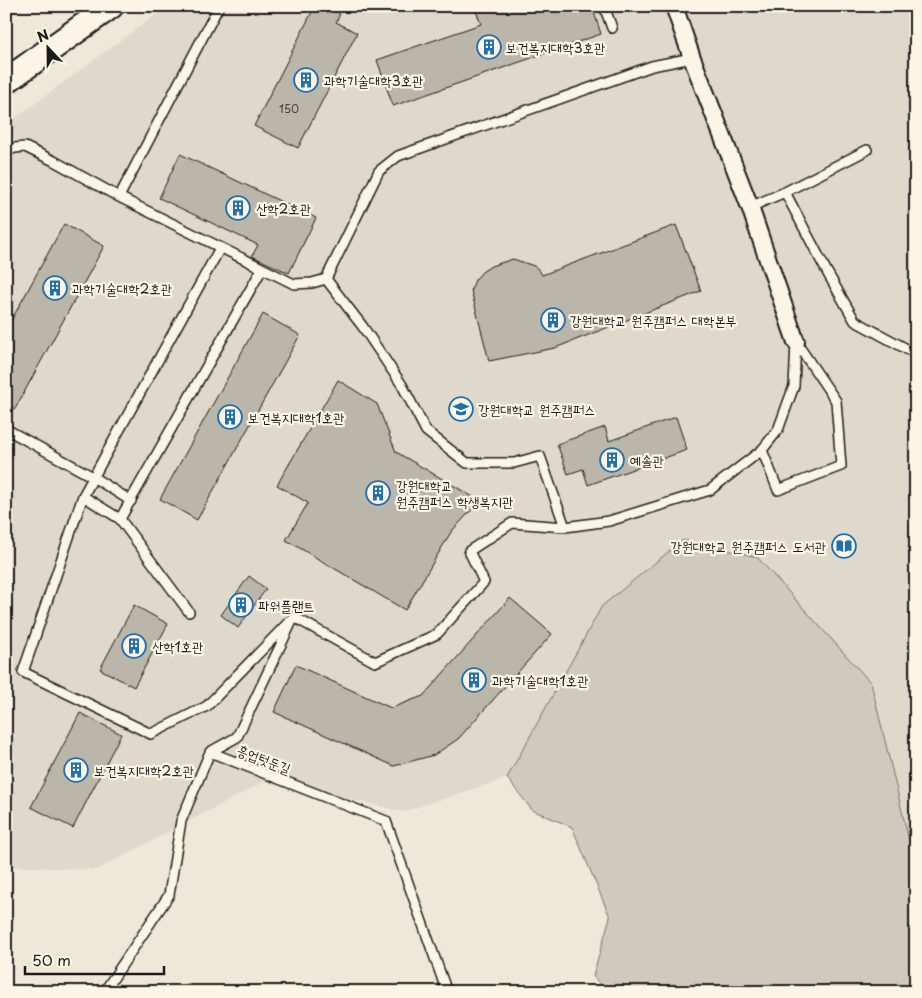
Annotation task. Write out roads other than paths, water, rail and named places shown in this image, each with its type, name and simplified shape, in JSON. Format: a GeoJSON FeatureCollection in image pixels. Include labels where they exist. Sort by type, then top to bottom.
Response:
{"type":"FeatureCollection","features":[{"type":"Feature","properties":{"kind":"street"},"geometry":{"type":"LineString","coordinates":[[6,81],[111,6]]}},
{"type":"Feature","properties":{"kind":"street"},"geometry":{"type":"LineString","coordinates":[[674,6],[692,58],[750,207],[796,342]]}},
{"type":"Feature","properties":{"kind":"lane"},"geometry":{"type":"LineString","coordinates":[[119,197],[219,6]]}},
{"type":"Feature","properties":{"kind":"lane"},"geometry":{"type":"LineString","coordinates":[[604,6],[612,28]]}},
{"type":"Feature","properties":{"kind":"lane"},"geometry":{"type":"LineString","coordinates":[[6,152],[25,147],[262,269],[294,284],[312,283],[326,279],[379,171],[398,156],[652,66],[692,58]]}},
{"type":"Feature","properties":{"kind":"lane"},"geometry":{"type":"LineString","coordinates":[[750,207],[786,192],[867,150]]}},
{"type":"Feature","properties":{"kind":"lane"},"geometry":{"type":"LineString","coordinates":[[786,192],[826,272],[855,321],[916,354]]}},
{"type":"Feature","properties":{"kind":"lane"},"geometry":{"type":"LineString","coordinates":[[220,248],[83,496],[23,672],[152,734],[207,706],[294,617]]}},
{"type":"Feature","properties":{"kind":"lane"},"geometry":{"type":"LineString","coordinates":[[120,519],[262,269]]}},
{"type":"Feature","properties":{"kind":"lane"},"geometry":{"type":"LineString","coordinates":[[326,279],[363,326],[396,376],[426,431],[467,463],[514,463],[540,456],[565,527]]}},
{"type":"Feature","properties":{"kind":"lane"},"geometry":{"type":"LineString","coordinates":[[294,617],[375,662],[437,634],[484,582],[469,551],[512,523],[565,527],[609,521],[710,490],[762,450],[778,430],[794,386],[796,342]]}},
{"type":"Feature","properties":{"kind":"lane"},"geometry":{"type":"LineString","coordinates":[[762,450],[778,490],[841,466],[836,400],[796,342]]}},
{"type":"Feature","properties":{"kind":"lane"},"geometry":{"type":"LineString","coordinates":[[6,429],[93,477],[131,501]]}},
{"type":"Feature","properties":{"kind":"lane"},"geometry":{"type":"LineString","coordinates":[[83,496],[120,519],[188,612]]}},
{"type":"Feature","properties":{"kind":"lane"},"geometry":{"type":"LineString","coordinates":[[104,992],[169,895],[181,821],[210,752],[236,738],[294,617]]}},
{"type":"Feature","properties":{"kind":"lane","name":"흥업텃둔길"},"geometry":{"type":"LineString","coordinates":[[210,752],[386,821],[447,992]]}},
{"type":"Feature","properties":{"kind":"place","name":"보건복지대학3호관"},"geometry":{"type":"Point","coordinates":[489,47]}},
{"type":"Feature","properties":{"kind":"place","name":"과학기술대학3호관"},"geometry":{"type":"Point","coordinates":[306,80]}},
{"type":"Feature","properties":{"kind":"place","name":"산학2호관"},"geometry":{"type":"Point","coordinates":[238,208]}},
{"type":"Feature","properties":{"kind":"place","name":"과학기술대학2호관"},"geometry":{"type":"Point","coordinates":[55,288]}},
{"type":"Feature","properties":{"kind":"place","name":"강원대학교 원주캠퍼스 대학본부"},"geometry":{"type":"Point","coordinates":[553,320]}},
{"type":"Feature","properties":{"kind":"place","name":"강원대학교 원주캠퍼스"},"geometry":{"type":"Point","coordinates":[461,409]}},
{"type":"Feature","properties":{"kind":"place","name":"보건복지대학1호관"},"geometry":{"type":"Point","coordinates":[230,417]}},
{"type":"Feature","properties":{"kind":"place","name":"예솔관"},"geometry":{"type":"Point","coordinates":[612,460]}},
{"type":"Feature","properties":{"kind":"place","name":"강원대학교 원주캠퍼스 학생복지관"},"geometry":{"type":"Point","coordinates":[378,493]}},
{"type":"Feature","properties":{"kind":"place","name":"강원대학교 원주캠퍼스 도서관"},"geometry":{"type":"Point","coordinates":[844,546]}},
{"type":"Feature","properties":{"kind":"place","name":"파워플랜트"},"geometry":{"type":"Point","coordinates":[241,605]}},
{"type":"Feature","properties":{"kind":"place","name":"산학1호관"},"geometry":{"type":"Point","coordinates":[134,646]}},
{"type":"Feature","properties":{"kind":"place","name":"과학기술대학1호관"},"geometry":{"type":"Point","coordinates":[474,680]}},
{"type":"Feature","properties":{"kind":"place","name":"보건복지대학2호관"},"geometry":{"type":"Point","coordinates":[76,770]}}]}
